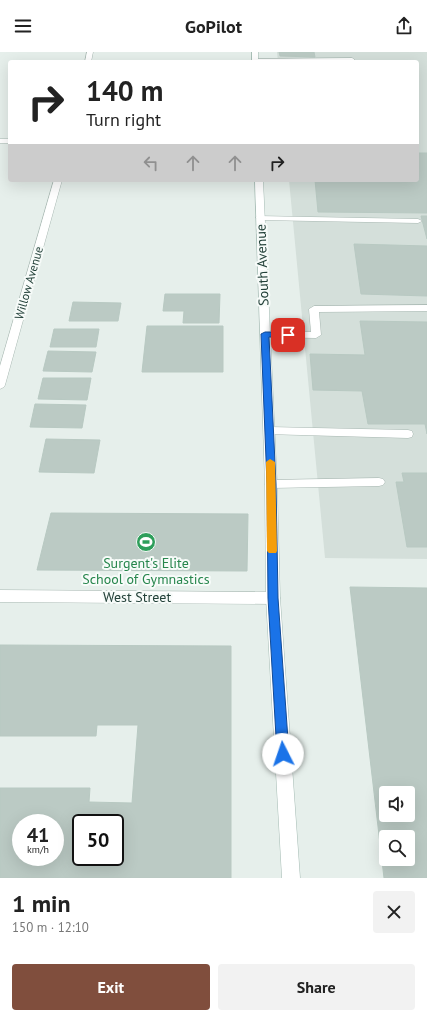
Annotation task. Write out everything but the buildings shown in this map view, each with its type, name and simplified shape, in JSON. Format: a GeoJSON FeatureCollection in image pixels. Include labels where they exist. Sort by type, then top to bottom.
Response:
{"type":"FeatureCollection","features":[{"type":"Feature","properties":{"kind":"main road","name":"Willow Avenue"},"geometry":{"type":"LineString","coordinates":[[0,385],[57,182]]}},
{"type":"Feature","properties":{"kind":"main road","name":"South Avenue"},"geometry":{"type":"LineString","coordinates":[[259,182],[271,484],[273,598],[291,878]]}},
{"type":"Feature","properties":{"kind":"main road","name":"West Street"},"geometry":{"type":"LineString","coordinates":[[0,596],[273,598]]}},
{"type":"Feature","properties":{"kind":"lane"},"geometry":{"type":"LineString","coordinates":[[260,218],[418,221]]}},
{"type":"Feature","properties":{"kind":"lane"},"geometry":{"type":"LineString","coordinates":[[265,334],[316,335],[314,309],[427,308]]}},
{"type":"Feature","properties":{"kind":"lane"},"geometry":{"type":"LineString","coordinates":[[269,431],[408,434]]}},
{"type":"Feature","properties":{"kind":"lane"},"geometry":{"type":"LineString","coordinates":[[271,484],[380,482]]}},
{"type":"Feature","properties":{"kind":"shaded area"},"geometry":{"type":"Polygon","coordinates":[[[277,52],[427,52],[427,559],[325,558],[289,182],[419,182],[419,60],[278,60],[277,52]]]}},
{"type":"Feature","properties":{"kind":"slow traffic"},"geometry":{"type":"LineString","coordinates":[[270,462],[272,551]]}},
{"type":"Feature","properties":{"kind":"place","name":"Surgent's Elite School of Gymnastics"},"geometry":{"type":"Point","coordinates":[146,542]}},
{"type":"Feature","properties":{"kind":"route"},"geometry":{"type":"LineString","coordinates":[[283,754],[273,598],[271,484],[265,334],[288,335]]}}]}
